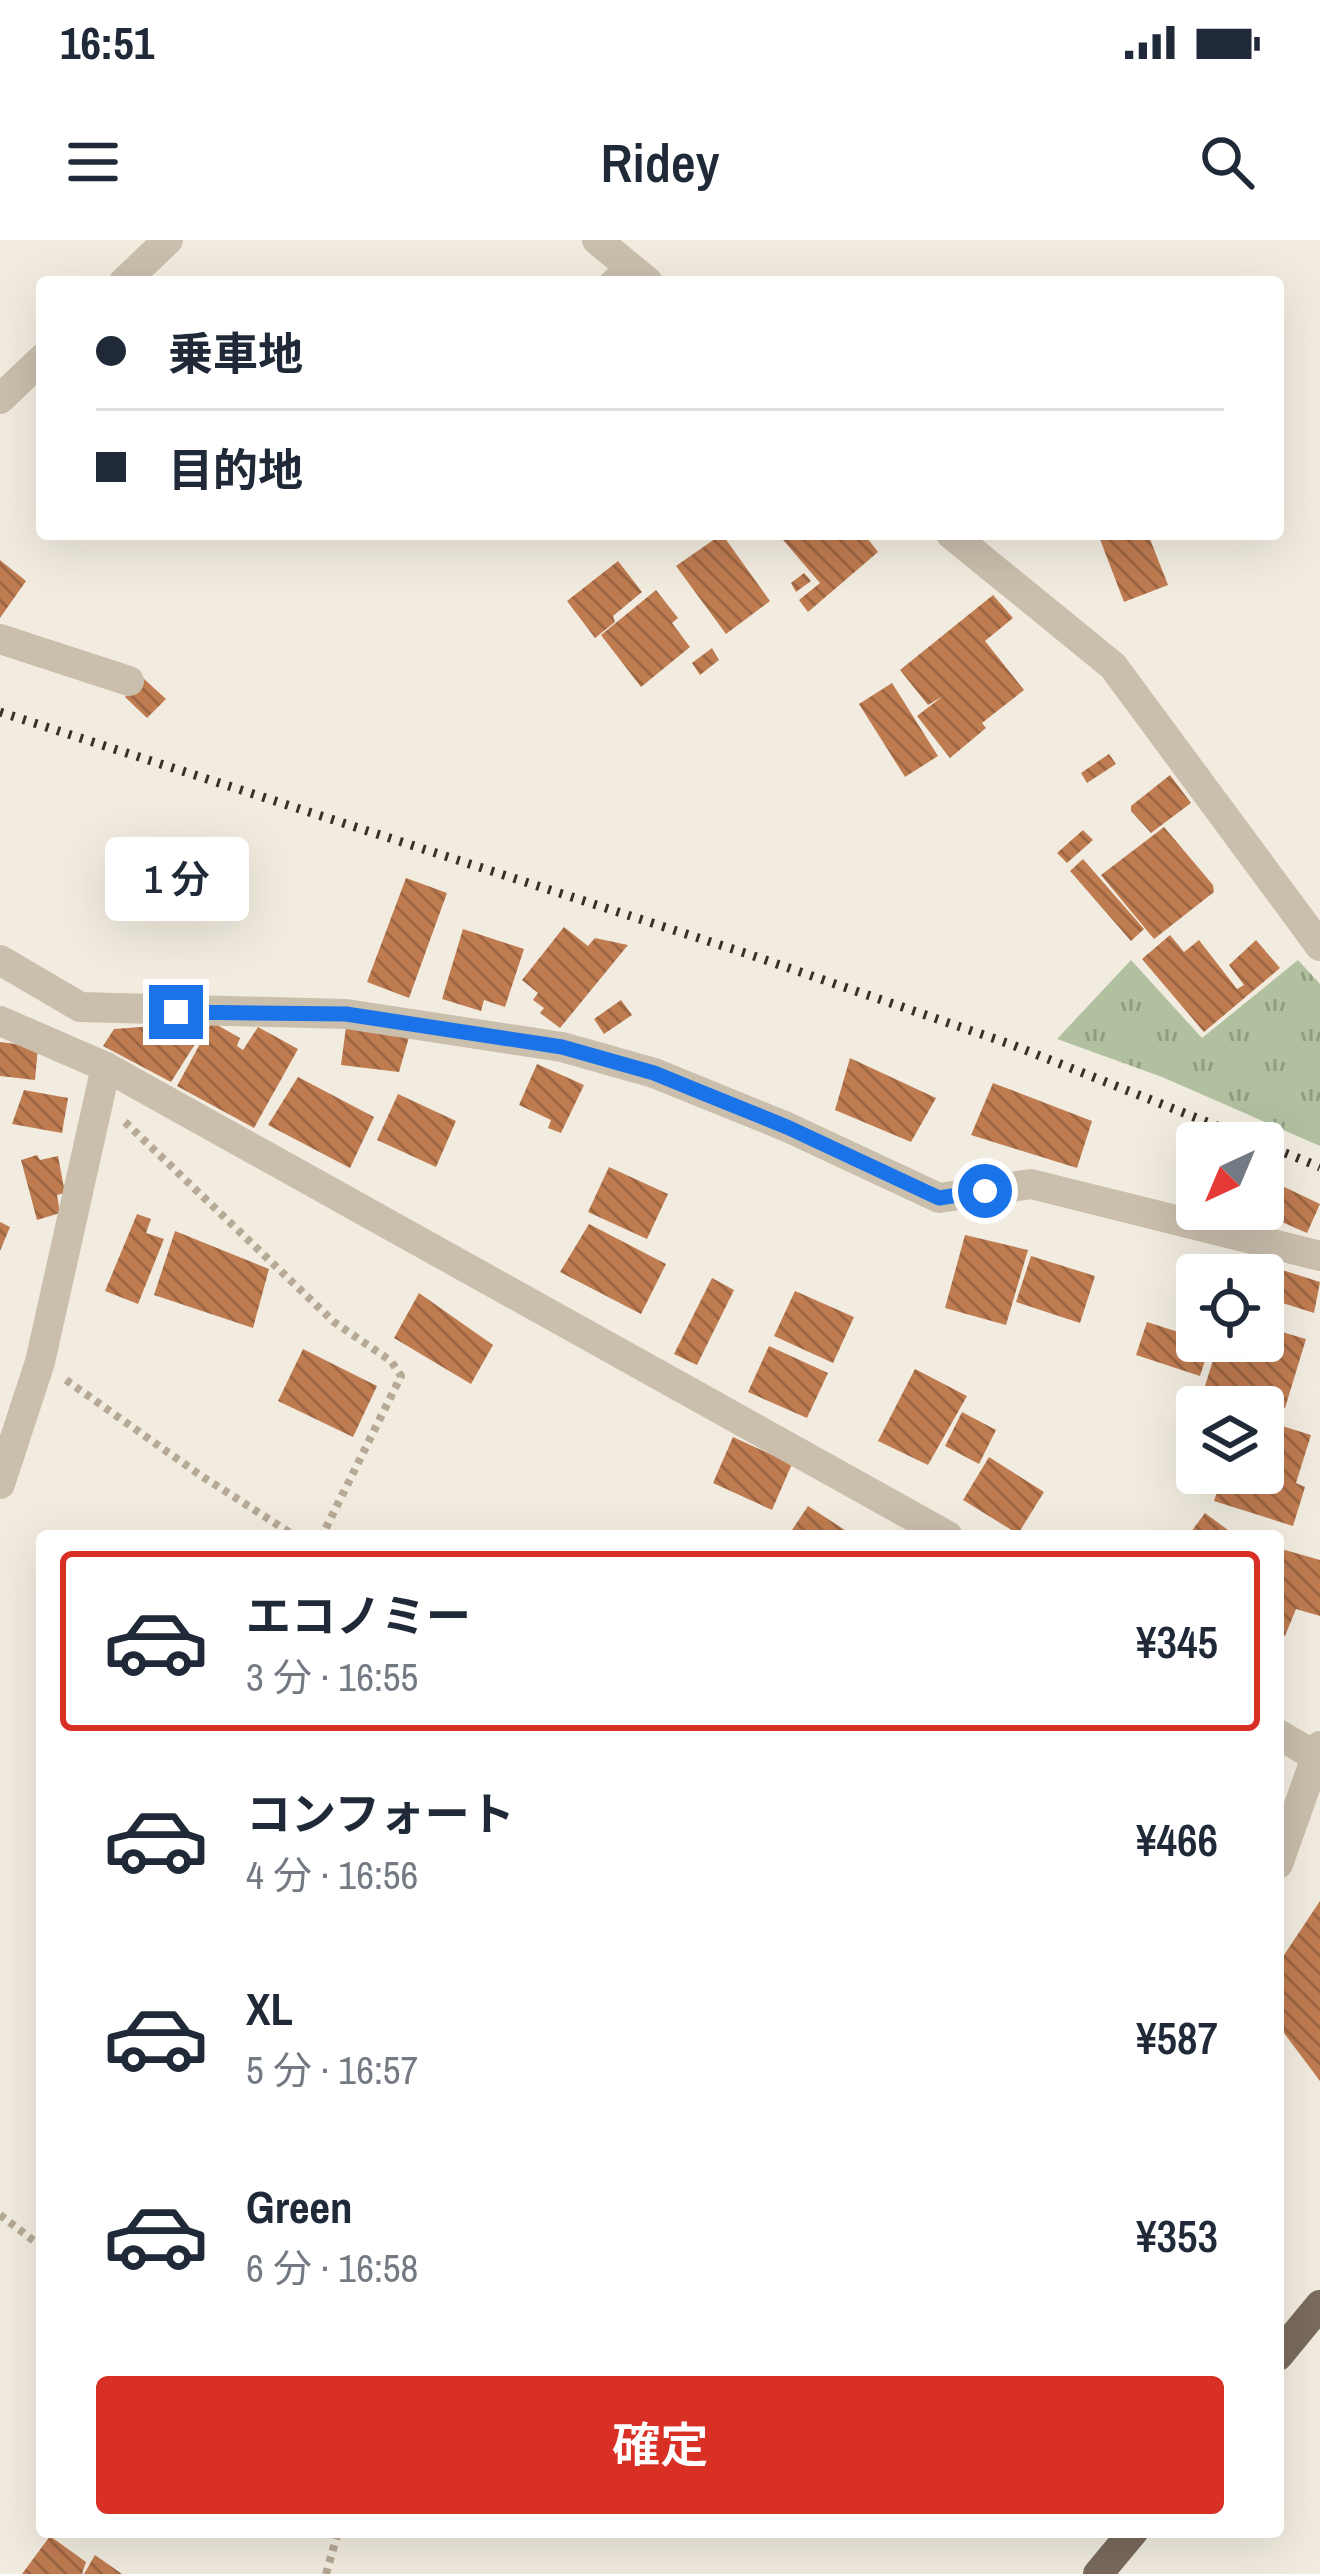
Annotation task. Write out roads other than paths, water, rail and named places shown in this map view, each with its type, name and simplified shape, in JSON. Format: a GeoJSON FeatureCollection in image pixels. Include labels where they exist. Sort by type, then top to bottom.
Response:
{"type":"FeatureCollection","features":[{"type":"Feature","properties":{"kind":"main road"},"geometry":{"type":"LineString","coordinates":[[1284,2349],[1320,2305]]}},
{"type":"Feature","properties":{"kind":"main road"},"geometry":{"type":"LineString","coordinates":[[1098,2574],[1128,2538]]}},
{"type":"Feature","properties":{"kind":"street"},"geometry":{"type":"LineString","coordinates":[[130,276],[168,240]]}},
{"type":"Feature","properties":{"kind":"street"},"geometry":{"type":"LineString","coordinates":[[598,240],[626,276]]}},
{"type":"Feature","properties":{"kind":"street"},"geometry":{"type":"LineString","coordinates":[[0,399],[36,365]]}},
{"type":"Feature","properties":{"kind":"street"},"geometry":{"type":"LineString","coordinates":[[958,540],[1113,666],[1320,946]]}},
{"type":"Feature","properties":{"kind":"street"},"geometry":{"type":"LineString","coordinates":[[0,639],[129,681]]}},
{"type":"Feature","properties":{"kind":"street"},"geometry":{"type":"LineString","coordinates":[[0,960],[80,1007],[346,1014],[562,1047],[676,1082],[787,1127],[939,1198],[1031,1184],[1320,1256]]}},
{"type":"Feature","properties":{"kind":"street"},"geometry":{"type":"LineString","coordinates":[[61,1047],[80,1007]]}},
{"type":"Feature","properties":{"kind":"street"},"geometry":{"type":"LineString","coordinates":[[0,1022],[61,1047],[102,1082],[831,1468],[938,1530]]}},
{"type":"Feature","properties":{"kind":"street"},"geometry":{"type":"LineString","coordinates":[[0,1484],[40,1362],[102,1082]]}},
{"type":"Feature","properties":{"kind":"street"},"geometry":{"type":"LineString","coordinates":[[1284,1737],[1319,1754],[1284,1848]]}},
{"type":"Feature","properties":{"kind":"railway"},"geometry":{"type":"LineString","coordinates":[[0,712],[748,954],[1010,1044],[1207,1122]]}},
{"type":"Feature","properties":{"kind":"railway"},"geometry":{"type":"LineString","coordinates":[[1284,1152],[1320,1167]]}}]}
